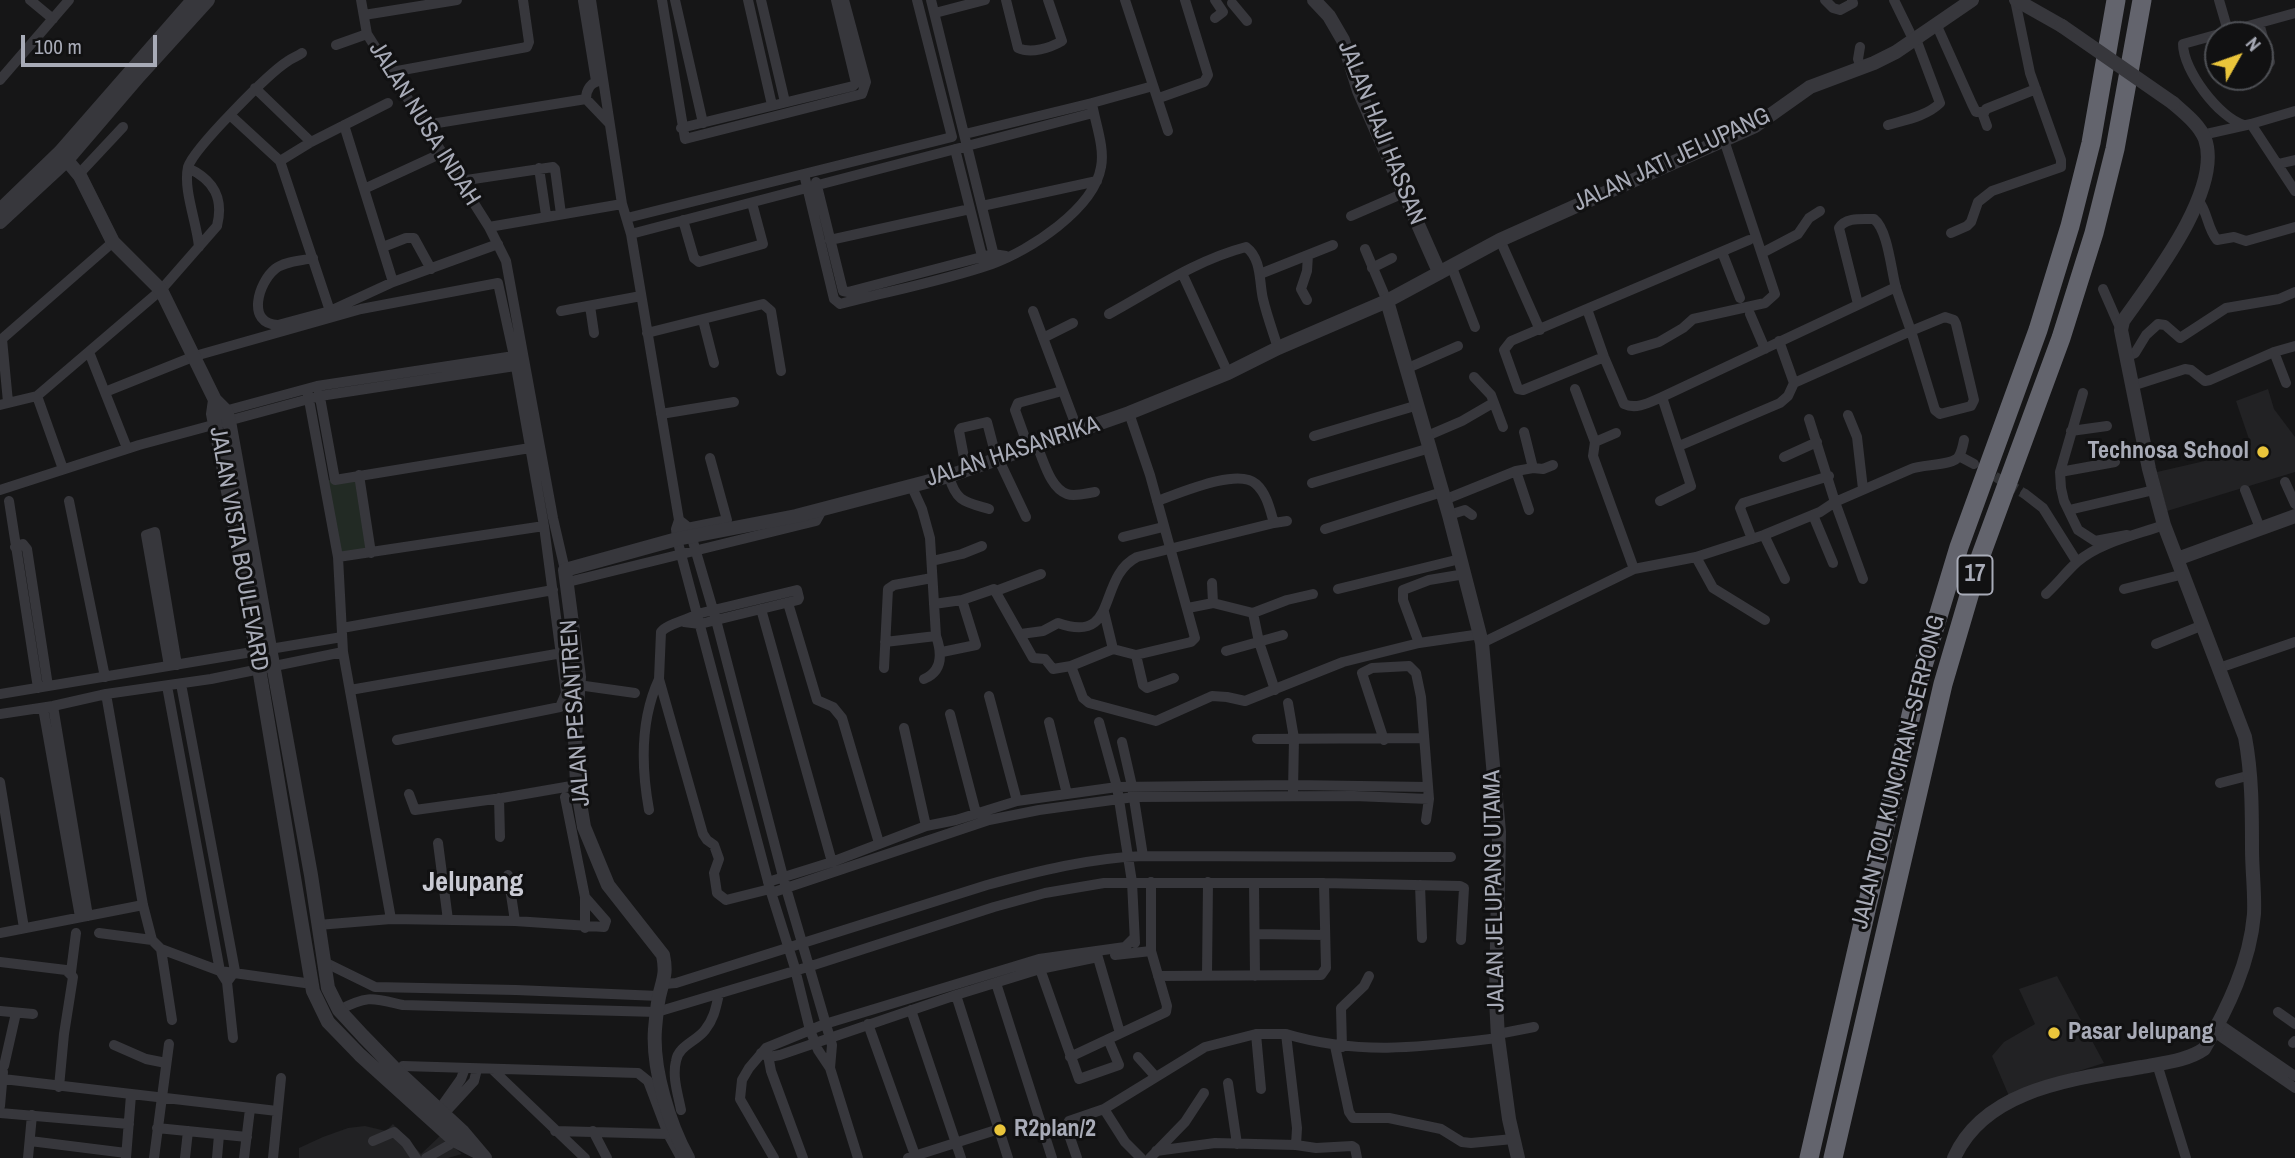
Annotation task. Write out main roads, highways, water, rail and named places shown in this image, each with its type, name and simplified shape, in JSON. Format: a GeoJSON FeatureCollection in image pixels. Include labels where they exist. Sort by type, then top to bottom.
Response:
{"type":"FeatureCollection","features":[{"type":"Feature","properties":{"kind":"highway","name":"JALAN TOL KUNCIRAN–SERPONG"},"geometry":{"type":"LineString","coordinates":[[1809,1158],[1920,676],[1959,547],[2038,330],[2070,226],[2091,143],[2116,0]]}},
{"type":"Feature","properties":{"kind":"highway","name":"JALAN TOL KUNCIRAN–SERPONG"},"geometry":{"type":"LineString","coordinates":[[1832,1158],[1943,684],[1981,555],[2062,338],[2094,233],[2115,149],[2142,0]]}},
{"type":"Feature","properties":{"kind":"tunnel"},"geometry":{"type":"LineString","coordinates":[[1982,469],[2025,494]]}},
{"type":"Feature","properties":{"kind":"place","name":"Technosa School"},"geometry":{"type":"Point","coordinates":[2263,452]}},
{"type":"Feature","properties":{"kind":"place","name":"Pasar Jelupang"},"geometry":{"type":"Point","coordinates":[2054,1033]}},
{"type":"Feature","properties":{"kind":"place","name":"R2plan/2"},"geometry":{"type":"Point","coordinates":[1000,1130]}},
{"type":"Feature","properties":{"kind":"district","name":"Jelupang"},"geometry":{"type":"Point","coordinates":[473,883]}}]}
